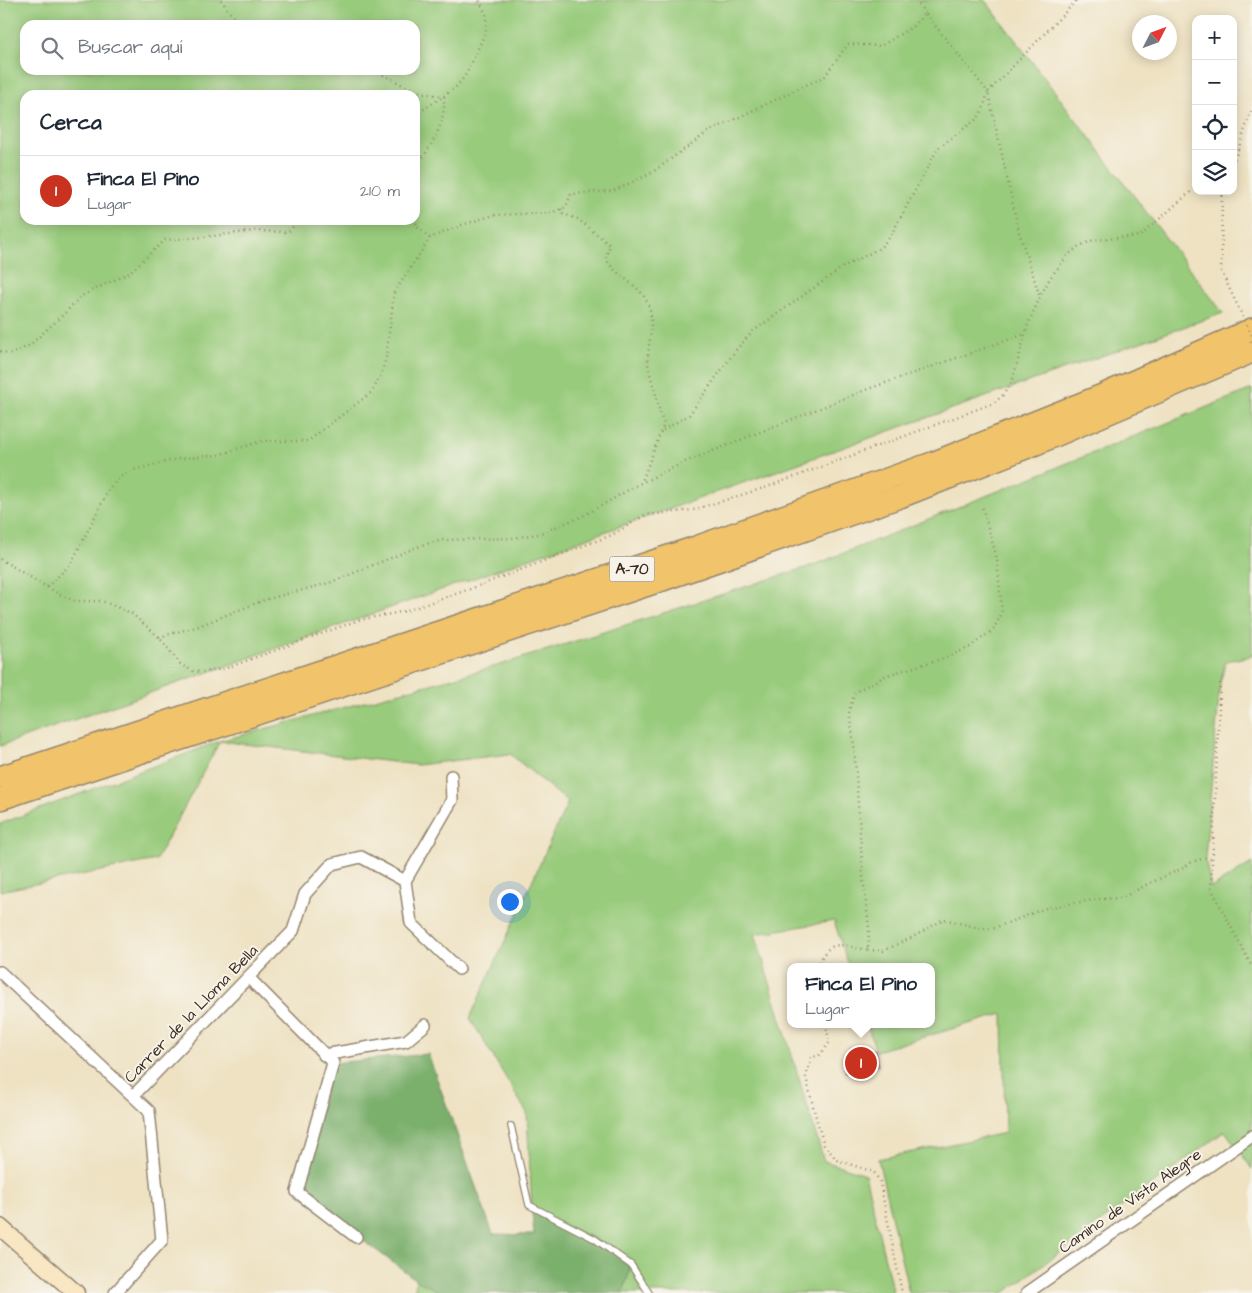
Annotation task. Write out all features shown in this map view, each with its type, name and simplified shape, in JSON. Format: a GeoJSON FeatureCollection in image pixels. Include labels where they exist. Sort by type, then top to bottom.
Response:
{"type":"FeatureCollection","features":[{"type":"Feature","properties":{"kind":"highway","name":"A-70"},"geometry":{"type":"LineString","coordinates":[[0,777],[696,547],[926,465],[1100,396],[1252,329]]}},
{"type":"Feature","properties":{"kind":"highway","name":"A-70"},"geometry":{"type":"LineString","coordinates":[[0,799],[654,583],[882,503],[1036,444],[1252,352]]}},
{"type":"Feature","properties":{"kind":"main road"},"geometry":{"type":"LineString","coordinates":[[0,1227],[76,1293]]}},
{"type":"Feature","properties":{"kind":"street"},"geometry":{"type":"LineString","coordinates":[[451,776],[452,800],[405,880],[411,923],[459,969]]}},
{"type":"Feature","properties":{"kind":"street","name":"Carrer de la Lloma Bella"},"geometry":{"type":"LineString","coordinates":[[115,1293],[162,1240],[149,1111],[133,1096],[293,931],[305,894],[332,864],[361,857],[405,880]]}},
{"type":"Feature","properties":{"kind":"street"},"geometry":{"type":"LineString","coordinates":[[0,972],[133,1096]]}},
{"type":"Feature","properties":{"kind":"street"},"geometry":{"type":"LineString","coordinates":[[248,977],[333,1064],[297,1192],[356,1237]]}},
{"type":"Feature","properties":{"kind":"street"},"geometry":{"type":"LineString","coordinates":[[324,1054],[406,1041],[425,1025]]}},
{"type":"Feature","properties":{"kind":"street","name":"Camino de Vista Alegre"},"geometry":{"type":"LineString","coordinates":[[1027,1293],[1252,1136]]}},
{"type":"Feature","properties":{"kind":"lane"},"geometry":{"type":"LineString","coordinates":[[511,1126],[528,1205],[595,1239],[631,1265],[649,1293]]}},
{"type":"Feature","properties":{"kind":"path"},"geometry":{"type":"LineString","coordinates":[[221,0],[235,20]]}},
{"type":"Feature","properties":{"kind":"path"},"geometry":{"type":"LineString","coordinates":[[420,112],[444,96],[467,74],[486,31],[486,14],[479,0]]}},
{"type":"Feature","properties":{"kind":"path"},"geometry":{"type":"LineString","coordinates":[[916,0],[988,92],[1019,232],[1040,297]]}},
{"type":"Feature","properties":{"kind":"path"},"geometry":{"type":"LineString","coordinates":[[663,430],[689,415],[736,350],[752,332],[843,267],[880,248],[890,237],[938,148],[977,119],[983,110],[988,92],[1077,0]]}},
{"type":"Feature","properties":{"kind":"path"},"geometry":{"type":"LineString","coordinates":[[47,588],[71,564],[109,489],[121,476],[134,470],[168,461],[218,455],[262,441],[308,441],[372,392],[381,375],[386,358],[394,292],[430,238],[494,215],[551,213],[566,207],[571,194],[613,192],[650,174],[708,132],[825,76],[848,44],[882,46],[912,27],[925,13]]}},
{"type":"Feature","properties":{"kind":"path"},"geometry":{"type":"LineString","coordinates":[[383,75],[414,90]]}},
{"type":"Feature","properties":{"kind":"path"},"geometry":{"type":"LineString","coordinates":[[420,92],[427,95],[444,96]]}},
{"type":"Feature","properties":{"kind":"path"},"geometry":{"type":"LineString","coordinates":[[420,161],[437,137],[445,104],[444,96]]}},
{"type":"Feature","properties":{"kind":"path"},"geometry":{"type":"LineString","coordinates":[[1238,150],[1252,109]]}},
{"type":"Feature","properties":{"kind":"path"},"geometry":{"type":"LineString","coordinates":[[0,559],[62,596],[75,601],[102,601],[131,613],[160,637],[181,665],[193,671],[204,672],[224,669],[331,629],[359,620],[406,611],[470,589],[612,534],[645,515],[694,510],[767,487],[994,404],[1012,382],[1025,334],[1040,297],[1050,278],[1068,255],[1080,246],[1094,240],[1140,236],[1192,190]]}},
{"type":"Feature","properties":{"kind":"path"},"geometry":{"type":"LineString","coordinates":[[1222,195],[1221,271],[1252,336]]}},
{"type":"Feature","properties":{"kind":"path"},"geometry":{"type":"LineString","coordinates":[[160,637],[196,627],[264,600],[329,583],[425,544],[444,540],[513,538],[538,534],[581,518],[644,480],[664,424],[658,409],[648,359],[652,328],[650,309],[643,295],[633,284],[610,266],[606,258],[610,245],[578,219],[563,214],[561,209]]}},
{"type":"Feature","properties":{"kind":"path"},"geometry":{"type":"LineString","coordinates":[[0,352],[12,354],[30,345],[81,296],[129,273],[166,240],[255,231],[288,232],[294,225]]}},
{"type":"Feature","properties":{"kind":"path"},"geometry":{"type":"LineString","coordinates":[[416,225],[417,228],[430,238]]}},
{"type":"Feature","properties":{"kind":"path"},"geometry":{"type":"LineString","coordinates":[[626,491],[685,462],[868,389],[1025,334]]}},
{"type":"Feature","properties":{"kind":"path"},"geometry":{"type":"LineString","coordinates":[[868,950],[869,929],[854,745],[849,711],[855,692],[887,675],[945,658],[970,647],[993,630],[1002,612],[997,559],[982,506]]}},
{"type":"Feature","properties":{"kind":"path"},"geometry":{"type":"LineString","coordinates":[[1220,683],[1211,888],[1252,967]]}},
{"type":"Feature","properties":{"kind":"path"},"geometry":{"type":"LineString","coordinates":[[820,963],[825,951],[839,944],[883,951],[913,937],[944,919],[979,928],[992,929],[1046,908],[1098,899],[1122,898],[1192,862],[1206,858],[1211,859]]}},
{"type":"Feature","properties":{"kind":"path"},"geometry":{"type":"LineString","coordinates":[[825,1028],[830,1042],[819,1056],[811,1057],[806,1077],[815,1114],[824,1145],[837,1160],[874,1172],[880,1182],[902,1293]]}},
{"type":"Feature","properties":{"kind":"green space"},"geometry":{"type":"Polygon","coordinates":[[[0,0],[985,0],[1223,313],[0,746],[0,0]]]}},
{"type":"Feature","properties":{"kind":"green space"},"geometry":{"type":"Polygon","coordinates":[[[1252,389],[1252,656],[1226,661],[1220,683],[1205,858],[1211,888],[1252,863],[1252,1169],[1225,1131],[1004,1293],[909,1293],[878,1159],[1005,1133],[1003,1014],[876,1051],[868,1028],[935,1028],[935,963],[848,963],[834,921],[755,934],[824,1161],[865,1174],[893,1293],[623,1293],[631,1265],[595,1239],[532,1212],[527,1113],[470,1018],[568,802],[510,754],[417,765],[220,741],[497,666],[814,565],[1252,389]]]}},
{"type":"Feature","properties":{"kind":"green space"},"geometry":{"type":"Polygon","coordinates":[[[220,741],[156,860],[0,891],[0,824],[220,741]]]}},
{"type":"Feature","properties":{"kind":"green space"},"geometry":{"type":"Polygon","coordinates":[[[428,1054],[493,1234],[534,1235],[532,1212],[595,1239],[631,1265],[623,1293],[442,1293],[418,1281],[297,1192],[333,1063],[428,1054]]]}},
{"type":"Feature","properties":{"kind":"green space"},"geometry":{"type":"Polygon","coordinates":[[[420,1272],[454,1293],[413,1293],[420,1272]]]}},
{"type":"Feature","properties":{"kind":"building"},"geometry":{"type":"Polygon","coordinates":[[[865,1046],[866,1053],[876,1051],[879,1067],[870,1069],[872,1075],[855,1078],[853,1071],[846,1073],[843,1060],[852,1058],[850,1049],[865,1046]]]}},
{"type":"Feature","properties":{"kind":"place","name":"Finca El Pino"},"geometry":{"type":"Point","coordinates":[861,1063]}}]}
